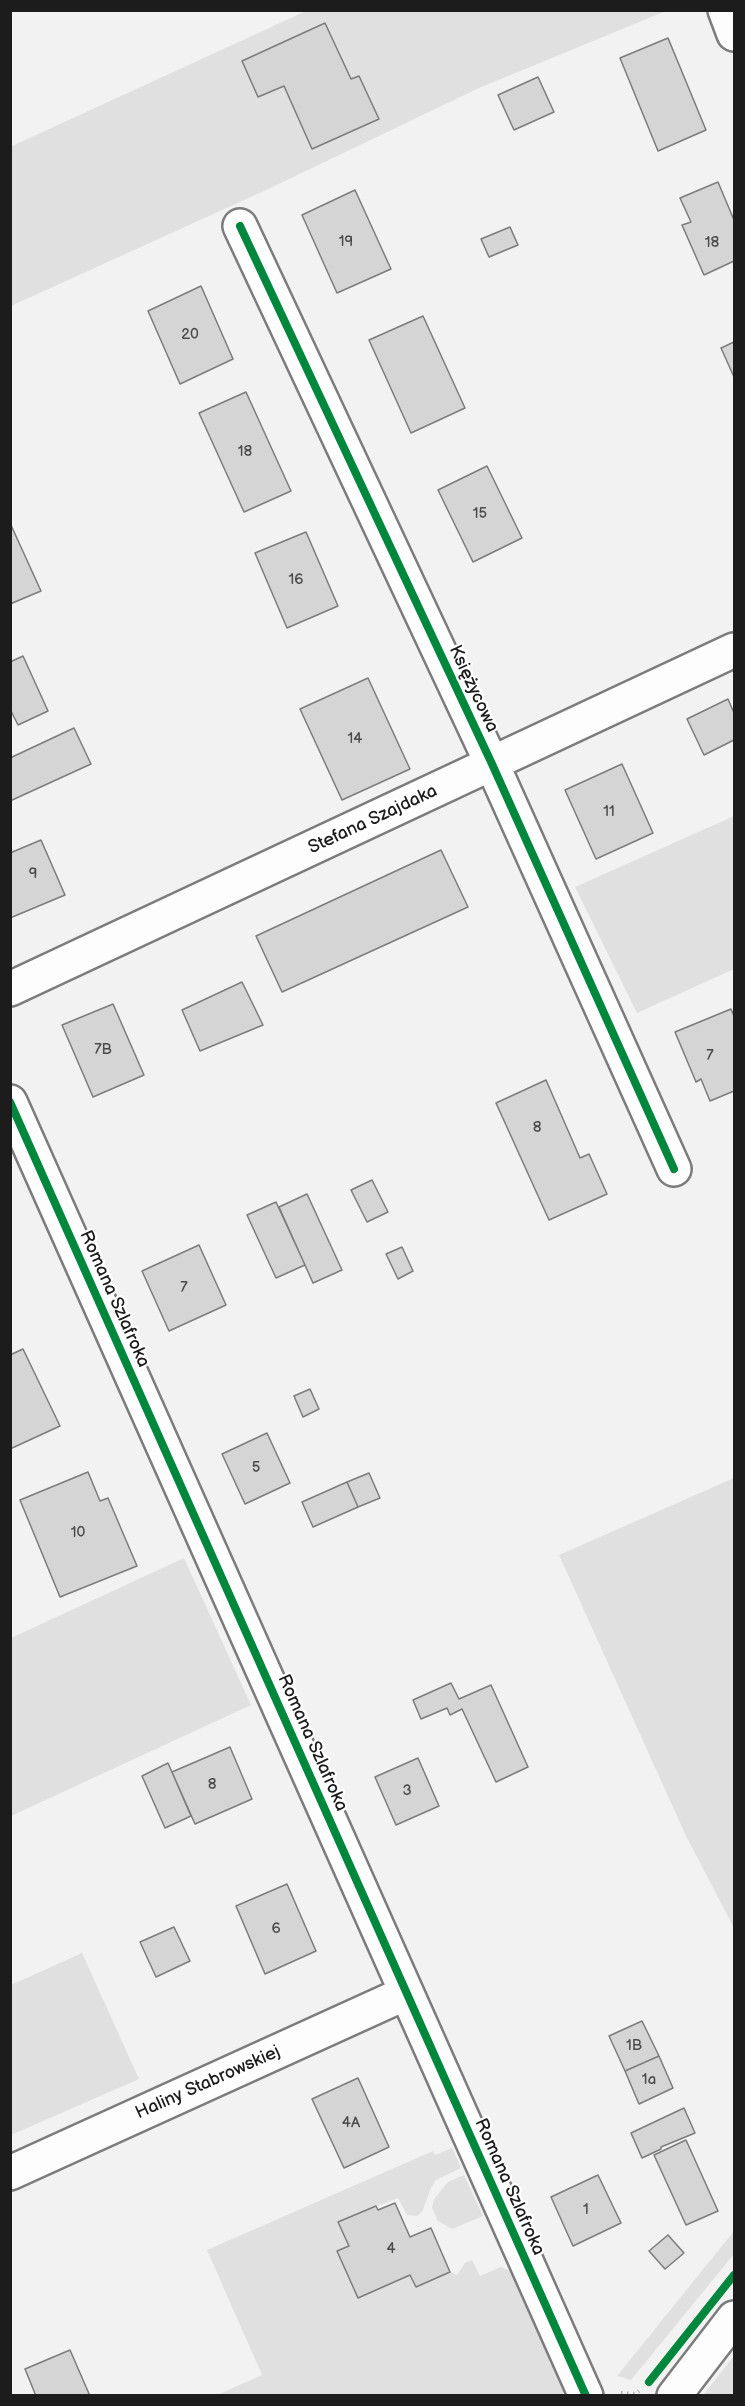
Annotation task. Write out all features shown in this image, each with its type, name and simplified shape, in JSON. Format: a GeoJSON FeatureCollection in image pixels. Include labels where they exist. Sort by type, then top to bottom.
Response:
{"type":"FeatureCollection","features":[{"type":"Feature","properties":{"kind":"street"},"geometry":{"type":"LineString","coordinates":[[725,10],[735,34]]}},
{"type":"Feature","properties":{"kind":"street","name":"Księżycowa"},"geometry":{"type":"LineString","coordinates":[[240,226],[492,764],[674,1169]]}},
{"type":"Feature","properties":{"kind":"street","name":"Stefana Szajdaka"},"geometry":{"type":"LineString","coordinates":[[10,989],[735,650]]}},
{"type":"Feature","properties":{"kind":"street","name":"Romana Szlafroka"},"geometry":{"type":"LineString","coordinates":[[10,1102],[586,2396]]}},
{"type":"Feature","properties":{"kind":"street","name":"Haliny Stabrowskiej"},"geometry":{"type":"LineString","coordinates":[[10,2173],[406,1993]]}},
{"type":"Feature","properties":{"kind":"street"},"geometry":{"type":"LineString","coordinates":[[674,2396],[735,2318]]}},
{"type":"Feature","properties":{"kind":"path"},"geometry":{"type":"LineString","coordinates":[[618,2396],[621,2393],[635,2394],[642,2388]]}},
{"type":"Feature","properties":{"kind":"shaded area"},"geometry":{"type":"Polygon","coordinates":[[[306,11],[666,11],[479,88],[264,191],[11,306],[10,147],[306,11]]]}},
{"type":"Feature","properties":{"kind":"shaded area"},"geometry":{"type":"Polygon","coordinates":[[[734,816],[734,969],[637,1013],[575,887],[734,816]]]}},
{"type":"Feature","properties":{"kind":"shaded area"},"geometry":{"type":"Polygon","coordinates":[[[734,1478],[734,1928],[686,1836],[559,1555],[734,1478]]]}},
{"type":"Feature","properties":{"kind":"shaded area"},"geometry":{"type":"Polygon","coordinates":[[[184,1558],[251,1705],[11,1816],[11,1638],[184,1558]]]}},
{"type":"Feature","properties":{"kind":"shaded area"},"geometry":{"type":"Polygon","coordinates":[[[82,1953],[139,2079],[11,2135],[11,1985],[82,1953]]]}},
{"type":"Feature","properties":{"kind":"shaded area"},"geometry":{"type":"Polygon","coordinates":[[[452,2148],[461,2168],[436,2180],[422,2212],[417,2216],[407,2215],[398,2198],[338,2222],[349,2246],[358,2298],[410,2275],[416,2287],[450,2272],[457,2275],[465,2263],[472,2260],[480,2276],[501,2267],[510,2271],[569,2395],[217,2395],[262,2375],[207,2250],[433,2151],[435,2155],[452,2148]]]}},
{"type":"Feature","properties":{"kind":"shaded area"},"geometry":{"type":"Polygon","coordinates":[[[464,2175],[483,2216],[452,2229],[438,2221],[432,2208],[434,2199],[448,2182],[464,2175]]]}},
{"type":"Feature","properties":{"kind":"shaded area"},"geometry":{"type":"Polygon","coordinates":[[[734,2231],[734,2254],[631,2380],[617,2376],[734,2231]]]}},
{"type":"Feature","properties":{"kind":"shaded area"},"geometry":{"type":"Polygon","coordinates":[[[734,2356],[734,2395],[703,2395],[734,2356]]]}},
{"type":"Feature","properties":{"kind":"building"},"geometry":{"type":"Polygon","coordinates":[[[325,23],[351,79],[359,76],[379,119],[312,149],[284,86],[258,97],[242,61],[325,23]]]}},
{"type":"Feature","properties":{"kind":"building"},"geometry":{"type":"Polygon","coordinates":[[[668,38],[706,130],[658,151],[620,58],[668,38]]]}},
{"type":"Feature","properties":{"kind":"building"},"geometry":{"type":"Polygon","coordinates":[[[538,77],[554,112],[514,130],[498,95],[538,77]]]}},
{"type":"Feature","properties":{"kind":"building"},"geometry":{"type":"Polygon","coordinates":[[[718,182],[734,220],[734,261],[704,275],[682,225],[691,222],[680,198],[718,182]]]}},
{"type":"Feature","properties":{"kind":"building"},"geometry":{"type":"Polygon","coordinates":[[[355,190],[391,269],[337,293],[302,215],[355,190]]]}},
{"type":"Feature","properties":{"kind":"building"},"geometry":{"type":"Polygon","coordinates":[[[510,227],[518,245],[489,257],[481,239],[510,227]]]}},
{"type":"Feature","properties":{"kind":"building"},"geometry":{"type":"Polygon","coordinates":[[[201,286],[233,359],[180,384],[148,311],[201,286]]]}},
{"type":"Feature","properties":{"kind":"building"},"geometry":{"type":"Polygon","coordinates":[[[423,316],[465,408],[411,433],[369,340],[423,316]]]}},
{"type":"Feature","properties":{"kind":"building"},"geometry":{"type":"Polygon","coordinates":[[[734,342],[734,377],[721,348],[734,342]]]}},
{"type":"Feature","properties":{"kind":"building"},"geometry":{"type":"Polygon","coordinates":[[[246,392],[291,491],[244,512],[199,413],[246,392]]]}},
{"type":"Feature","properties":{"kind":"building"},"geometry":{"type":"Polygon","coordinates":[[[487,466],[522,538],[473,562],[438,490],[487,466]]]}},
{"type":"Feature","properties":{"kind":"building"},"geometry":{"type":"Polygon","coordinates":[[[10,523],[41,591],[10,604],[10,523]]]}},
{"type":"Feature","properties":{"kind":"building"},"geometry":{"type":"Polygon","coordinates":[[[306,532],[338,606],[287,628],[255,553],[306,532]]]}},
{"type":"Feature","properties":{"kind":"building"},"geometry":{"type":"Polygon","coordinates":[[[23,656],[48,711],[18,725],[10,709],[10,662],[23,656]]]}},
{"type":"Feature","properties":{"kind":"building"},"geometry":{"type":"Polygon","coordinates":[[[368,678],[410,769],[342,800],[300,709],[368,678]]]}},
{"type":"Feature","properties":{"kind":"building"},"geometry":{"type":"Polygon","coordinates":[[[728,699],[734,713],[734,740],[704,755],[687,719],[728,699]]]}},
{"type":"Feature","properties":{"kind":"building"},"geometry":{"type":"Polygon","coordinates":[[[74,728],[91,764],[10,801],[10,758],[74,728]]]}},
{"type":"Feature","properties":{"kind":"building"},"geometry":{"type":"Polygon","coordinates":[[[622,764],[653,833],[596,859],[565,790],[622,764]]]}},
{"type":"Feature","properties":{"kind":"building"},"geometry":{"type":"Polygon","coordinates":[[[41,840],[65,895],[10,918],[10,853],[41,840]]]}},
{"type":"Feature","properties":{"kind":"building"},"geometry":{"type":"Polygon","coordinates":[[[441,850],[468,907],[282,992],[256,936],[441,850]]]}},
{"type":"Feature","properties":{"kind":"building"},"geometry":{"type":"Polygon","coordinates":[[[242,982],[263,1025],[200,1051],[182,1010],[242,982]]]}},
{"type":"Feature","properties":{"kind":"building"},"geometry":{"type":"Polygon","coordinates":[[[113,1004],[144,1075],[93,1097],[62,1025],[113,1004]]]}},
{"type":"Feature","properties":{"kind":"building"},"geometry":{"type":"Polygon","coordinates":[[[731,1009],[734,1016],[734,1091],[710,1101],[701,1079],[696,1082],[675,1032],[731,1009]]]}},
{"type":"Feature","properties":{"kind":"building"},"geometry":{"type":"Polygon","coordinates":[[[546,1080],[580,1158],[589,1154],[607,1194],[549,1220],[496,1103],[546,1080]]]}},
{"type":"Feature","properties":{"kind":"building"},"geometry":{"type":"Polygon","coordinates":[[[372,1180],[388,1212],[367,1222],[351,1190],[372,1180]]]}},
{"type":"Feature","properties":{"kind":"building"},"geometry":{"type":"Polygon","coordinates":[[[307,1194],[342,1270],[313,1283],[279,1207],[307,1194]]]}},
{"type":"Feature","properties":{"kind":"building"},"geometry":{"type":"Polygon","coordinates":[[[276,1202],[305,1265],[276,1278],[247,1215],[276,1202]]]}},
{"type":"Feature","properties":{"kind":"building"},"geometry":{"type":"Polygon","coordinates":[[[199,1245],[226,1305],[169,1331],[142,1271],[199,1245]]]}},
{"type":"Feature","properties":{"kind":"building"},"geometry":{"type":"Polygon","coordinates":[[[402,1247],[413,1271],[398,1279],[386,1254],[402,1247]]]}},
{"type":"Feature","properties":{"kind":"building"},"geometry":{"type":"Polygon","coordinates":[[[23,1349],[60,1426],[10,1449],[10,1355],[23,1349]]]}},
{"type":"Feature","properties":{"kind":"building"},"geometry":{"type":"Polygon","coordinates":[[[310,1389],[319,1409],[303,1417],[294,1396],[310,1389]]]}},
{"type":"Feature","properties":{"kind":"building"},"geometry":{"type":"Polygon","coordinates":[[[267,1433],[290,1483],[245,1504],[222,1454],[267,1433]]]}},
{"type":"Feature","properties":{"kind":"building"},"geometry":{"type":"Polygon","coordinates":[[[88,1472],[100,1501],[108,1498],[137,1566],[60,1597],[20,1500],[88,1472]]]}},
{"type":"Feature","properties":{"kind":"building"},"geometry":{"type":"Polygon","coordinates":[[[369,1473],[380,1498],[358,1507],[347,1482],[369,1473]]]}},
{"type":"Feature","properties":{"kind":"building"},"geometry":{"type":"Polygon","coordinates":[[[347,1482],[358,1507],[313,1527],[302,1502],[347,1482]]]}},
{"type":"Feature","properties":{"kind":"building"},"geometry":{"type":"Polygon","coordinates":[[[451,1683],[459,1699],[491,1685],[528,1767],[496,1782],[462,1709],[450,1715],[447,1708],[421,1719],[413,1700],[451,1683]]]}},
{"type":"Feature","properties":{"kind":"building"},"geometry":{"type":"Polygon","coordinates":[[[230,1747],[252,1799],[195,1824],[172,1772],[230,1747]]]}},
{"type":"Feature","properties":{"kind":"building"},"geometry":{"type":"Polygon","coordinates":[[[418,1758],[439,1806],[396,1825],[375,1777],[418,1758]]]}},
{"type":"Feature","properties":{"kind":"building"},"geometry":{"type":"Polygon","coordinates":[[[168,1763],[191,1816],[165,1828],[142,1776],[168,1763]]]}},
{"type":"Feature","properties":{"kind":"building"},"geometry":{"type":"Polygon","coordinates":[[[287,1884],[316,1951],[265,1974],[236,1906],[287,1884]]]}},
{"type":"Feature","properties":{"kind":"building"},"geometry":{"type":"Polygon","coordinates":[[[174,1927],[190,1961],[156,1977],[140,1942],[174,1927]]]}},
{"type":"Feature","properties":{"kind":"building"},"geometry":{"type":"Polygon","coordinates":[[[642,2021],[659,2056],[625,2071],[609,2036],[642,2021]]]}},
{"type":"Feature","properties":{"kind":"building"},"geometry":{"type":"Polygon","coordinates":[[[659,2056],[673,2088],[639,2104],[625,2071],[659,2056]]]}},
{"type":"Feature","properties":{"kind":"building"},"geometry":{"type":"Polygon","coordinates":[[[358,2078],[389,2147],[344,2168],[312,2099],[358,2078]]]}},
{"type":"Feature","properties":{"kind":"building"},"geometry":{"type":"Polygon","coordinates":[[[684,2108],[695,2133],[661,2147],[642,2158],[631,2133],[684,2108]]]}},
{"type":"Feature","properties":{"kind":"building"},"geometry":{"type":"Polygon","coordinates":[[[686,2140],[718,2211],[686,2225],[654,2155],[686,2140]]]}},
{"type":"Feature","properties":{"kind":"building"},"geometry":{"type":"Polygon","coordinates":[[[598,2175],[621,2223],[573,2246],[551,2197],[598,2175]]]}},
{"type":"Feature","properties":{"kind":"building"},"geometry":{"type":"Polygon","coordinates":[[[395,2203],[410,2237],[431,2228],[450,2272],[416,2287],[410,2275],[358,2298],[337,2251],[349,2246],[338,2222],[376,2206],[378,2210],[395,2203]]]}},
{"type":"Feature","properties":{"kind":"building"},"geometry":{"type":"Polygon","coordinates":[[[668,2235],[684,2253],[665,2269],[649,2251],[668,2235]]]}},
{"type":"Feature","properties":{"kind":"building"},"geometry":{"type":"Polygon","coordinates":[[[70,2350],[90,2396],[36,2396],[25,2369],[70,2350]]]}},
{"type":"Feature","properties":{"kind":"cycle path"},"geometry":{"type":"LineString","coordinates":[[240,226],[492,764],[674,1169]]}},
{"type":"Feature","properties":{"kind":"cycle path"},"geometry":{"type":"LineString","coordinates":[[10,1102],[586,2396]]}},
{"type":"Feature","properties":{"kind":"cycle path"},"geometry":{"type":"LineString","coordinates":[[649,2382],[734,2275]]}}]}
